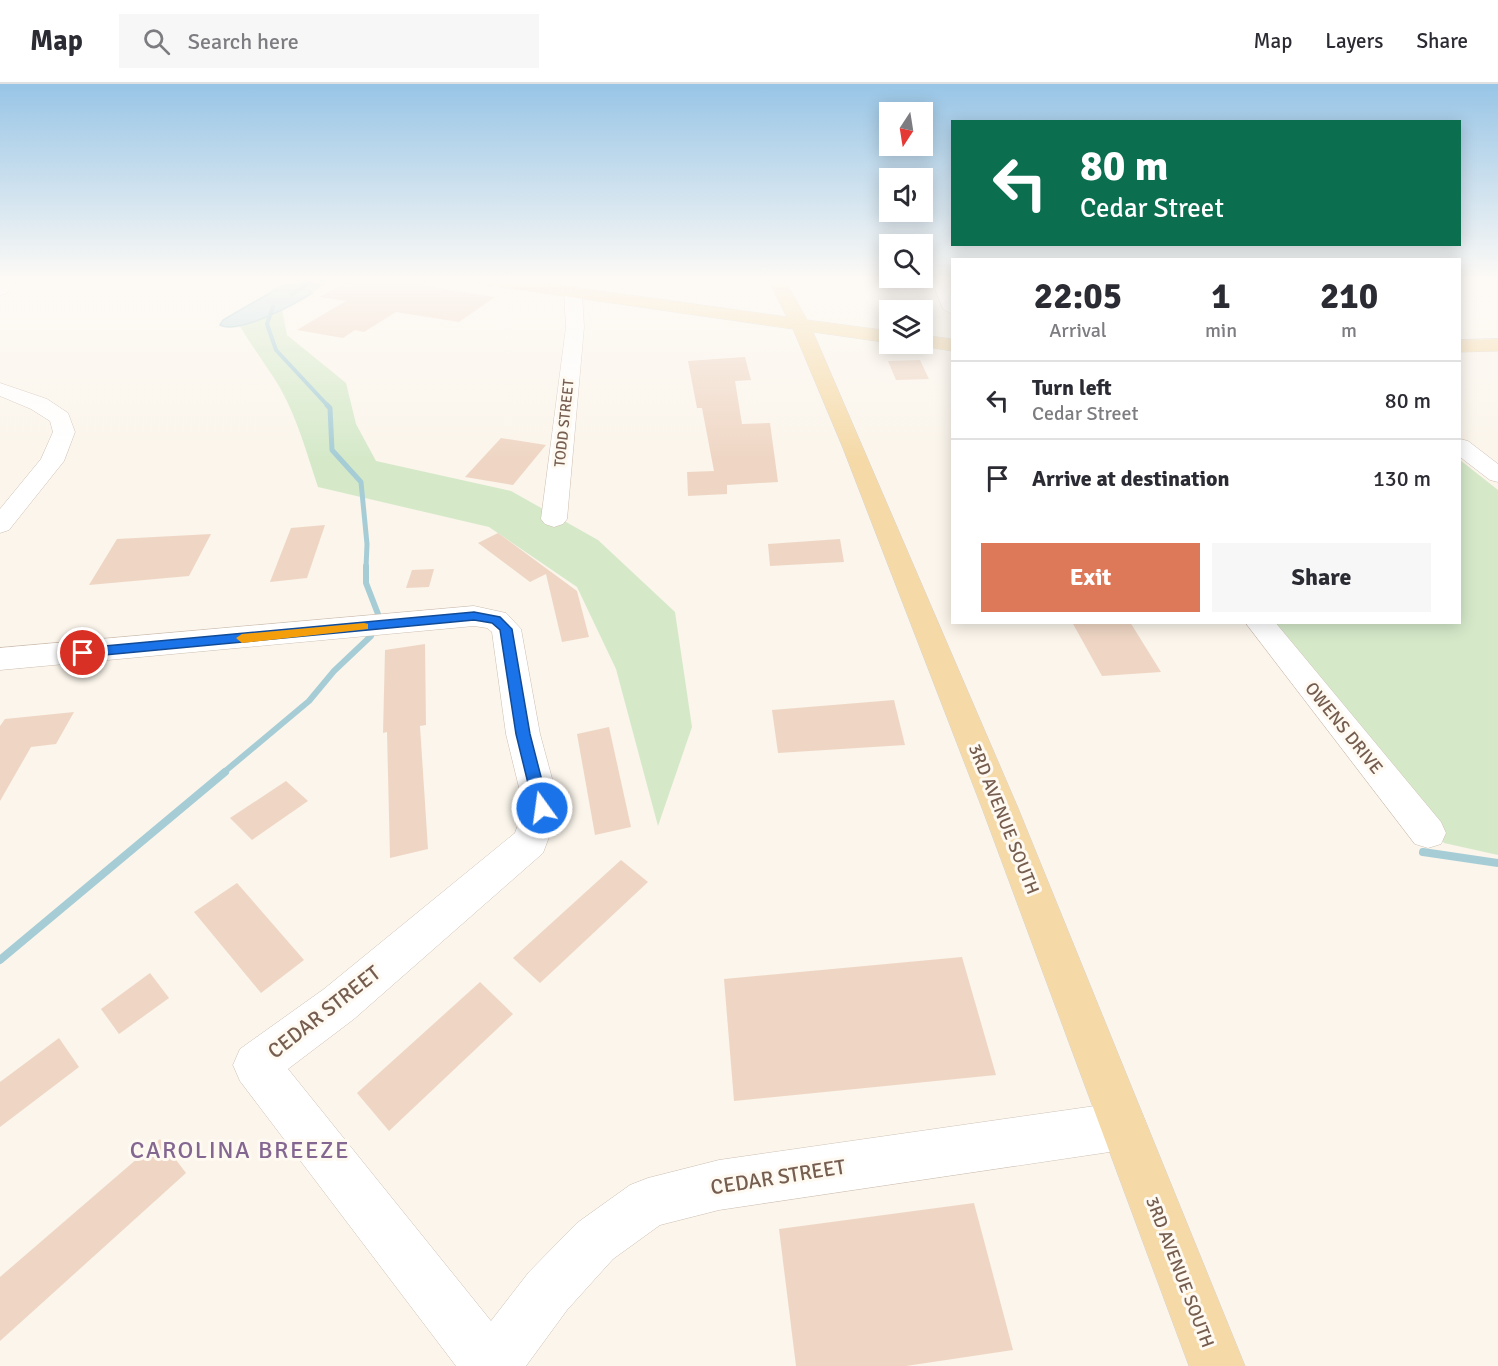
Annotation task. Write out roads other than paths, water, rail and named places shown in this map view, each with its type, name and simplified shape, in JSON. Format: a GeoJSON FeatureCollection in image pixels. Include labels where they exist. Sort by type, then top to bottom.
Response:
{"type":"FeatureCollection","features":[{"type":"Feature","properties":{"kind":"main road","name":"3RD AVENUE SOUTH"},"geometry":{"type":"LineString","coordinates":[[807,339],[980,759],[1218,1366]]}},
{"type":"Feature","properties":{"kind":"main road"},"geometry":{"type":"LineString","coordinates":[[933,342],[951,345]]}},
{"type":"Feature","properties":{"kind":"main road"},"geometry":{"type":"LineString","coordinates":[[1461,346],[1498,345]]}},
{"type":"Feature","properties":{"kind":"street","name":"TODD STREET"},"geometry":{"type":"LineString","coordinates":[[554,519],[573,339]]}},
{"type":"Feature","properties":{"kind":"street"},"geometry":{"type":"LineString","coordinates":[[0,389],[39,404],[60,418],[64,432],[52,461],[0,525]]}},
{"type":"Feature","properties":{"kind":"street"},"geometry":{"type":"LineString","coordinates":[[1461,447],[1498,476]]}},
{"type":"Feature","properties":{"kind":"street","name":"CEDAR STREET"},"geometry":{"type":"LineString","coordinates":[[0,659],[474,616],[496,620],[506,629],[523,734],[542,808],[530,842],[339,1004],[256,1065],[491,1366],[548,1291],[595,1241],[648,1203],[718,1185],[1123,1126]]}},
{"type":"Feature","properties":{"kind":"street","name":"OWENS DRIVE"},"geometry":{"type":"LineString","coordinates":[[1261,624],[1428,833]]}},
{"type":"Feature","properties":{"kind":"waterway"},"geometry":{"type":"LineString","coordinates":[[272,339],[276,350],[329,407]]}},
{"type":"Feature","properties":{"kind":"waterway"},"geometry":{"type":"LineString","coordinates":[[329,407],[332,450],[361,482],[367,544],[366,568]]}},
{"type":"Feature","properties":{"kind":"waterway"},"geometry":{"type":"LineString","coordinates":[[366,568],[366,583],[378,614]]}},
{"type":"Feature","properties":{"kind":"waterway"},"geometry":{"type":"LineString","coordinates":[[223,773],[309,701],[334,671],[371,636]]}},
{"type":"Feature","properties":{"kind":"waterway"},"geometry":{"type":"LineString","coordinates":[[0,960],[225,772]]}},
{"type":"Feature","properties":{"kind":"waterway"},"geometry":{"type":"LineString","coordinates":[[1423,852],[1498,863]]}},
{"type":"Feature","properties":{"kind":"district","name":"CAROLINA BREEZE"},"geometry":{"type":"Point","coordinates":[240,1150]}}]}
